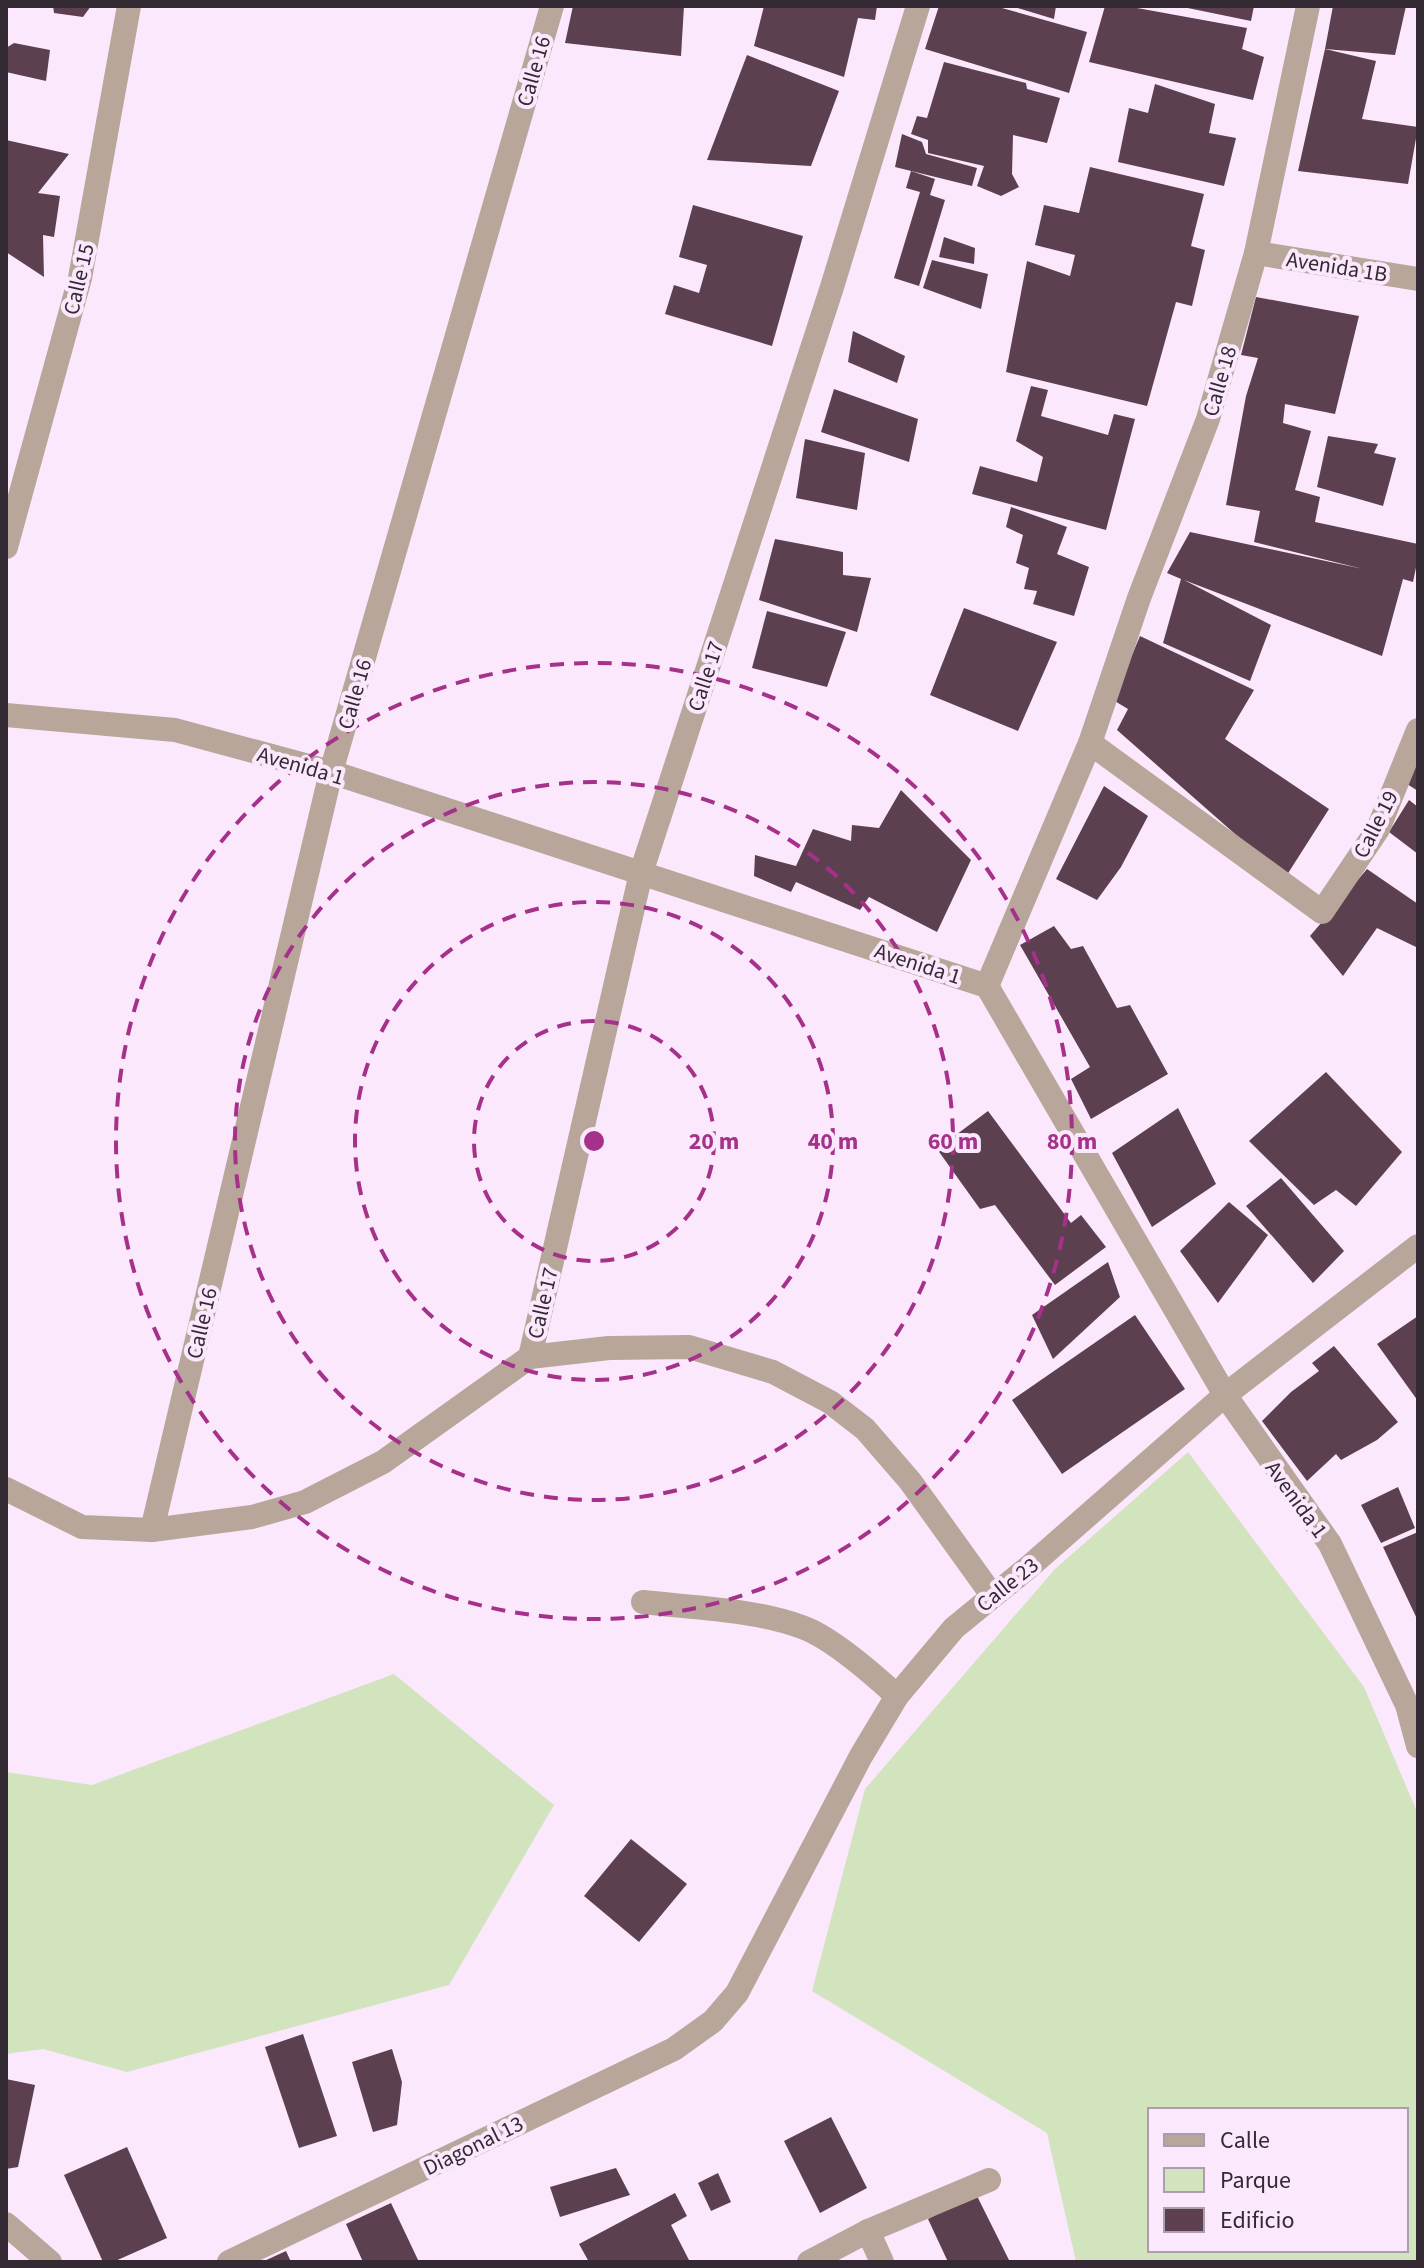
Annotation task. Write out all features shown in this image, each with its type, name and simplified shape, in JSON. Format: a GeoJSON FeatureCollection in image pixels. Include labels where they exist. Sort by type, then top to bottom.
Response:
{"type":"FeatureCollection","features":[{"type":"Feature","properties":{"kind":"street","name":"Calle 15"},"geometry":{"type":"LineString","coordinates":[[6,547],[80,278],[129,6]]}},
{"type":"Feature","properties":{"kind":"street","name":"Calle 16"},"geometry":{"type":"LineString","coordinates":[[152,1530],[331,772],[552,6]]}},
{"type":"Feature","properties":{"kind":"street","name":"Calle 17"},"geometry":{"type":"LineString","coordinates":[[530,1357],[641,873],[832,287],[918,6]]}},
{"type":"Feature","properties":{"kind":"street","name":"Calle 18"},"geometry":{"type":"LineString","coordinates":[[987,986],[1090,743],[1139,598],[1208,419],[1256,253],[1308,6]]}},
{"type":"Feature","properties":{"kind":"street","name":"Avenida 1B"},"geometry":{"type":"LineString","coordinates":[[1256,253],[1418,279]]}},
{"type":"Feature","properties":{"kind":"street","name":"Avenida 1"},"geometry":{"type":"LineString","coordinates":[[6,715],[175,730],[331,772],[987,986],[1225,1395],[1330,1544],[1407,1705],[1418,1746]]}},
{"type":"Feature","properties":{"kind":"street","name":"Calle 19"},"geometry":{"type":"LineString","coordinates":[[1090,743],[1322,912],[1378,829],[1418,730]]}},
{"type":"Feature","properties":{"kind":"street","name":"Calle 23"},"geometry":{"type":"LineString","coordinates":[[713,2021],[737,1993],[861,1756],[897,1696],[954,1628],[1030,1566],[1225,1395],[1418,1246]]}},
{"type":"Feature","properties":{"kind":"street"},"geometry":{"type":"LineString","coordinates":[[6,1489],[82,1527],[152,1530],[252,1517],[305,1502],[383,1462],[530,1357],[609,1348],[689,1347],[773,1372],[830,1402],[865,1429],[910,1481],[992,1595]]}},
{"type":"Feature","properties":{"kind":"street"},"geometry":{"type":"LineString","coordinates":[[643,1602],[746,1614],[804,1627],[868,1669],[897,1696]]}},
{"type":"Feature","properties":{"kind":"street","name":"Diagonal 13"},"geometry":{"type":"LineString","coordinates":[[229,2262],[674,2049],[713,2021]]}},
{"type":"Feature","properties":{"kind":"street"},"geometry":{"type":"LineString","coordinates":[[809,2262],[868,2231],[989,2180]]}},
{"type":"Feature","properties":{"kind":"street"},"geometry":{"type":"LineString","coordinates":[[6,2224],[50,2262]]}},
{"type":"Feature","properties":{"kind":"street"},"geometry":{"type":"LineString","coordinates":[[868,2231],[882,2262]]}},
{"type":"Feature","properties":{"kind":"green space"},"geometry":{"type":"Polygon","coordinates":[[[1188,1452],[1364,1687],[1418,1814],[1418,2262],[1076,2262],[1047,2133],[812,1991],[865,1789],[1055,1569],[1188,1452]]]}},
{"type":"Feature","properties":{"kind":"green space"},"geometry":{"type":"Polygon","coordinates":[[[394,1674],[554,1805],[449,1985],[127,2072],[43,2049],[6,2054],[6,1772],[92,1785],[394,1674]]]}},
{"type":"Feature","properties":{"kind":"building"},"geometry":{"type":"Polygon","coordinates":[[[53,6],[91,6],[83,17],[54,13],[53,6]]]}},
{"type":"Feature","properties":{"kind":"building"},"geometry":{"type":"Polygon","coordinates":[[[573,6],[684,6],[681,56],[565,43],[573,6]]]}},
{"type":"Feature","properties":{"kind":"building"},"geometry":{"type":"Polygon","coordinates":[[[764,6],[877,6],[875,20],[858,18],[844,77],[754,46],[764,6]]]}},
{"type":"Feature","properties":{"kind":"building"},"geometry":{"type":"Polygon","coordinates":[[[939,6],[995,6],[1087,32],[1069,93],[925,49],[939,6]]]}},
{"type":"Feature","properties":{"kind":"building"},"geometry":{"type":"Polygon","coordinates":[[[1011,6],[1056,6],[1054,19],[1011,6]]]}},
{"type":"Feature","properties":{"kind":"building"},"geometry":{"type":"Polygon","coordinates":[[[1105,6],[1126,6],[1247,28],[1242,49],[1264,57],[1253,100],[1089,62],[1105,6]]]}},
{"type":"Feature","properties":{"kind":"building"},"geometry":{"type":"Polygon","coordinates":[[[1178,6],[1254,6],[1251,21],[1178,6]]]}},
{"type":"Feature","properties":{"kind":"building"},"geometry":{"type":"Polygon","coordinates":[[[1333,6],[1406,6],[1395,55],[1325,49],[1333,6]]]}},
{"type":"Feature","properties":{"kind":"building"},"geometry":{"type":"Polygon","coordinates":[[[14,43],[50,50],[46,81],[6,72],[6,48],[14,43]]]}},
{"type":"Feature","properties":{"kind":"building"},"geometry":{"type":"Polygon","coordinates":[[[1325,49],[1376,61],[1362,119],[1418,127],[1408,184],[1298,171],[1325,49]]]}},
{"type":"Feature","properties":{"kind":"building"},"geometry":{"type":"Polygon","coordinates":[[[747,55],[839,91],[811,166],[707,160],[747,55]]]}},
{"type":"Feature","properties":{"kind":"building"},"geometry":{"type":"Polygon","coordinates":[[[944,62],[1026,83],[1027,89],[1060,98],[1047,143],[1013,135],[1012,174],[1019,187],[1001,196],[977,186],[984,166],[928,153],[928,140],[911,134],[917,116],[927,118],[944,62]]]}},
{"type":"Feature","properties":{"kind":"building"},"geometry":{"type":"Polygon","coordinates":[[[1155,84],[1215,104],[1209,133],[1236,138],[1224,186],[1118,162],[1129,108],[1148,113],[1155,84]]]}},
{"type":"Feature","properties":{"kind":"building"},"geometry":{"type":"Polygon","coordinates":[[[902,134],[922,142],[926,154],[977,168],[972,186],[895,167],[902,134]]]}},
{"type":"Feature","properties":{"kind":"building"},"geometry":{"type":"Polygon","coordinates":[[[6,140],[69,154],[38,193],[60,196],[54,237],[43,235],[44,277],[6,252],[6,140]]]}},
{"type":"Feature","properties":{"kind":"building"},"geometry":{"type":"Polygon","coordinates":[[[1090,167],[1204,194],[1191,246],[1205,250],[1192,306],[1176,302],[1147,406],[1006,372],[1027,261],[1070,276],[1075,255],[1035,245],[1044,205],[1079,213],[1090,167]]]}},
{"type":"Feature","properties":{"kind":"building"},"geometry":{"type":"Polygon","coordinates":[[[911,171],[935,179],[930,195],[945,200],[919,286],[894,278],[920,192],[906,188],[911,171]]]}},
{"type":"Feature","properties":{"kind":"building"},"geometry":{"type":"Polygon","coordinates":[[[693,205],[803,236],[772,346],[665,314],[674,285],[699,293],[707,265],[679,257],[693,205]]]}},
{"type":"Feature","properties":{"kind":"building"},"geometry":{"type":"Polygon","coordinates":[[[944,237],[975,248],[974,264],[939,257],[944,237]]]}},
{"type":"Feature","properties":{"kind":"building"},"geometry":{"type":"Polygon","coordinates":[[[932,260],[988,274],[981,309],[923,288],[932,260]]]}},
{"type":"Feature","properties":{"kind":"building"},"geometry":{"type":"Polygon","coordinates":[[[1256,297],[1359,316],[1335,414],[1285,404],[1283,423],[1311,431],[1295,490],[1320,497],[1315,522],[1418,544],[1418,558],[1413,582],[1403,579],[1382,656],[1184,580],[1271,625],[1250,681],[1163,643],[1181,579],[1167,573],[1190,532],[1363,569],[1254,542],[1260,511],[1226,505],[1246,396],[1258,358],[1241,355],[1256,297]]]}},
{"type":"Feature","properties":{"kind":"building"},"geometry":{"type":"Polygon","coordinates":[[[853,331],[905,356],[897,383],[848,362],[853,331]]]}},
{"type":"Feature","properties":{"kind":"building"},"geometry":{"type":"Polygon","coordinates":[[[1031,386],[1048,390],[1041,416],[1108,435],[1114,414],[1135,419],[1106,530],[972,494],[980,466],[1037,482],[1043,457],[1016,441],[1031,386]]]}},
{"type":"Feature","properties":{"kind":"building"},"geometry":{"type":"Polygon","coordinates":[[[834,389],[918,419],[909,462],[821,432],[834,389]]]}},
{"type":"Feature","properties":{"kind":"building"},"geometry":{"type":"Polygon","coordinates":[[[1328,436],[1378,444],[1374,453],[1396,458],[1383,506],[1317,487],[1328,436]]]}},
{"type":"Feature","properties":{"kind":"building"},"geometry":{"type":"Polygon","coordinates":[[[805,439],[865,453],[857,510],[796,498],[805,439]]]}},
{"type":"Feature","properties":{"kind":"building"},"geometry":{"type":"Polygon","coordinates":[[[1011,507],[1067,527],[1057,554],[1089,567],[1074,616],[1033,604],[1037,591],[1024,589],[1029,568],[1016,563],[1023,535],[1006,527],[1011,507]]]}},
{"type":"Feature","properties":{"kind":"building"},"geometry":{"type":"Polygon","coordinates":[[[775,539],[843,552],[843,575],[871,578],[857,632],[759,600],[775,539]]]}},
{"type":"Feature","properties":{"kind":"building"},"geometry":{"type":"Polygon","coordinates":[[[964,608],[1057,642],[1018,731],[930,695],[964,608]]]}},
{"type":"Feature","properties":{"kind":"building"},"geometry":{"type":"Polygon","coordinates":[[[767,611],[846,632],[827,687],[752,668],[767,611]]]}},
{"type":"Feature","properties":{"kind":"building"},"geometry":{"type":"Polygon","coordinates":[[[1140,636],[1254,690],[1225,739],[1329,809],[1285,878],[1117,730],[1128,709],[1113,700],[1140,636]]]}},
{"type":"Feature","properties":{"kind":"building"},"geometry":{"type":"Polygon","coordinates":[[[1418,754],[1418,791],[1407,784],[1418,754]]]}},
{"type":"Feature","properties":{"kind":"building"},"geometry":{"type":"Polygon","coordinates":[[[1104,786],[1148,816],[1121,867],[1097,900],[1056,879],[1104,786]]]}},
{"type":"Feature","properties":{"kind":"building"},"geometry":{"type":"Polygon","coordinates":[[[901,790],[971,860],[937,932],[869,897],[860,910],[796,882],[791,892],[754,876],[755,855],[796,866],[813,829],[851,841],[852,825],[879,828],[901,790]]]}},
{"type":"Feature","properties":{"kind":"building"},"geometry":{"type":"Polygon","coordinates":[[[1409,800],[1418,807],[1418,854],[1389,832],[1409,800]]]}},
{"type":"Feature","properties":{"kind":"building"},"geometry":{"type":"Polygon","coordinates":[[[1367,869],[1418,904],[1418,948],[1377,928],[1343,976],[1310,936],[1367,869]]]}},
{"type":"Feature","properties":{"kind":"building"},"geometry":{"type":"Polygon","coordinates":[[[1054,926],[1071,949],[1083,946],[1117,1008],[1130,1005],[1168,1074],[1091,1119],[1071,1079],[1090,1067],[1020,945],[1054,926]]]}},
{"type":"Feature","properties":{"kind":"building"},"geometry":{"type":"Polygon","coordinates":[[[1326,1072],[1402,1152],[1356,1206],[1336,1190],[1314,1205],[1249,1141],[1326,1072]]]}},
{"type":"Feature","properties":{"kind":"building"},"geometry":{"type":"Polygon","coordinates":[[[1178,1108],[1216,1184],[1152,1227],[1112,1153],[1178,1108]]]}},
{"type":"Feature","properties":{"kind":"building"},"geometry":{"type":"Polygon","coordinates":[[[988,1111],[1071,1223],[1081,1215],[1106,1247],[1055,1285],[995,1205],[980,1209],[937,1149],[988,1111]]]}},
{"type":"Feature","properties":{"kind":"building"},"geometry":{"type":"Polygon","coordinates":[[[1281,1178],[1344,1251],[1313,1283],[1246,1206],[1281,1178]]]}},
{"type":"Feature","properties":{"kind":"building"},"geometry":{"type":"Polygon","coordinates":[[[1229,1202],[1268,1235],[1218,1303],[1180,1251],[1229,1202]]]}},
{"type":"Feature","properties":{"kind":"building"},"geometry":{"type":"Polygon","coordinates":[[[1108,1262],[1120,1297],[1053,1359],[1032,1315],[1108,1262]]]}},
{"type":"Feature","properties":{"kind":"building"},"geometry":{"type":"Polygon","coordinates":[[[1135,1315],[1185,1389],[1062,1474],[1012,1400],[1135,1315]]]}},
{"type":"Feature","properties":{"kind":"building"},"geometry":{"type":"Polygon","coordinates":[[[1418,1316],[1418,1401],[1377,1344],[1418,1316]]]}},
{"type":"Feature","properties":{"kind":"building"},"geometry":{"type":"Polygon","coordinates":[[[1334,1346],[1398,1422],[1377,1440],[1341,1460],[1336,1454],[1307,1481],[1262,1421],[1291,1392],[1319,1371],[1312,1363],[1334,1346]]]}},
{"type":"Feature","properties":{"kind":"building"},"geometry":{"type":"Polygon","coordinates":[[[1398,1487],[1415,1528],[1381,1543],[1361,1505],[1398,1487]]]}},
{"type":"Feature","properties":{"kind":"building"},"geometry":{"type":"Polygon","coordinates":[[[1418,1532],[1418,1621],[1383,1547],[1418,1532]]]}},
{"type":"Feature","properties":{"kind":"building"},"geometry":{"type":"Polygon","coordinates":[[[631,1839],[687,1884],[639,1942],[584,1896],[631,1839]]]}},
{"type":"Feature","properties":{"kind":"building"},"geometry":{"type":"Polygon","coordinates":[[[303,2034],[337,2136],[299,2148],[265,2047],[303,2034]]]}},
{"type":"Feature","properties":{"kind":"building"},"geometry":{"type":"Polygon","coordinates":[[[392,2049],[402,2082],[397,2125],[373,2132],[352,2062],[392,2049]]]}},
{"type":"Feature","properties":{"kind":"building"},"geometry":{"type":"Polygon","coordinates":[[[6,2079],[35,2085],[18,2167],[6,2169],[6,2079]]]}},
{"type":"Feature","properties":{"kind":"building"},"geometry":{"type":"Polygon","coordinates":[[[831,2117],[867,2188],[820,2213],[784,2141],[831,2117]]]}},
{"type":"Feature","properties":{"kind":"building"},"geometry":{"type":"Polygon","coordinates":[[[127,2147],[167,2238],[113,2262],[103,2262],[64,2175],[127,2147]]]}},
{"type":"Feature","properties":{"kind":"building"},"geometry":{"type":"Polygon","coordinates":[[[616,2168],[630,2195],[560,2217],[550,2187],[616,2168]]]}},
{"type":"Feature","properties":{"kind":"building"},"geometry":{"type":"Polygon","coordinates":[[[718,2173],[731,2202],[711,2211],[698,2183],[718,2173]]]}},
{"type":"Feature","properties":{"kind":"building"},"geometry":{"type":"Polygon","coordinates":[[[675,2193],[687,2216],[671,2225],[690,2262],[589,2262],[579,2244],[675,2193]]]}},
{"type":"Feature","properties":{"kind":"building"},"geometry":{"type":"Polygon","coordinates":[[[976,2194],[1010,2262],[948,2262],[928,2219],[976,2194]]]}},
{"type":"Feature","properties":{"kind":"building"},"geometry":{"type":"Polygon","coordinates":[[[391,2203],[419,2262],[363,2262],[346,2224],[391,2203]]]}},
{"type":"Feature","properties":{"kind":"building"},"geometry":{"type":"Polygon","coordinates":[[[286,2251],[291,2262],[262,2262],[286,2251]]]}}]}
